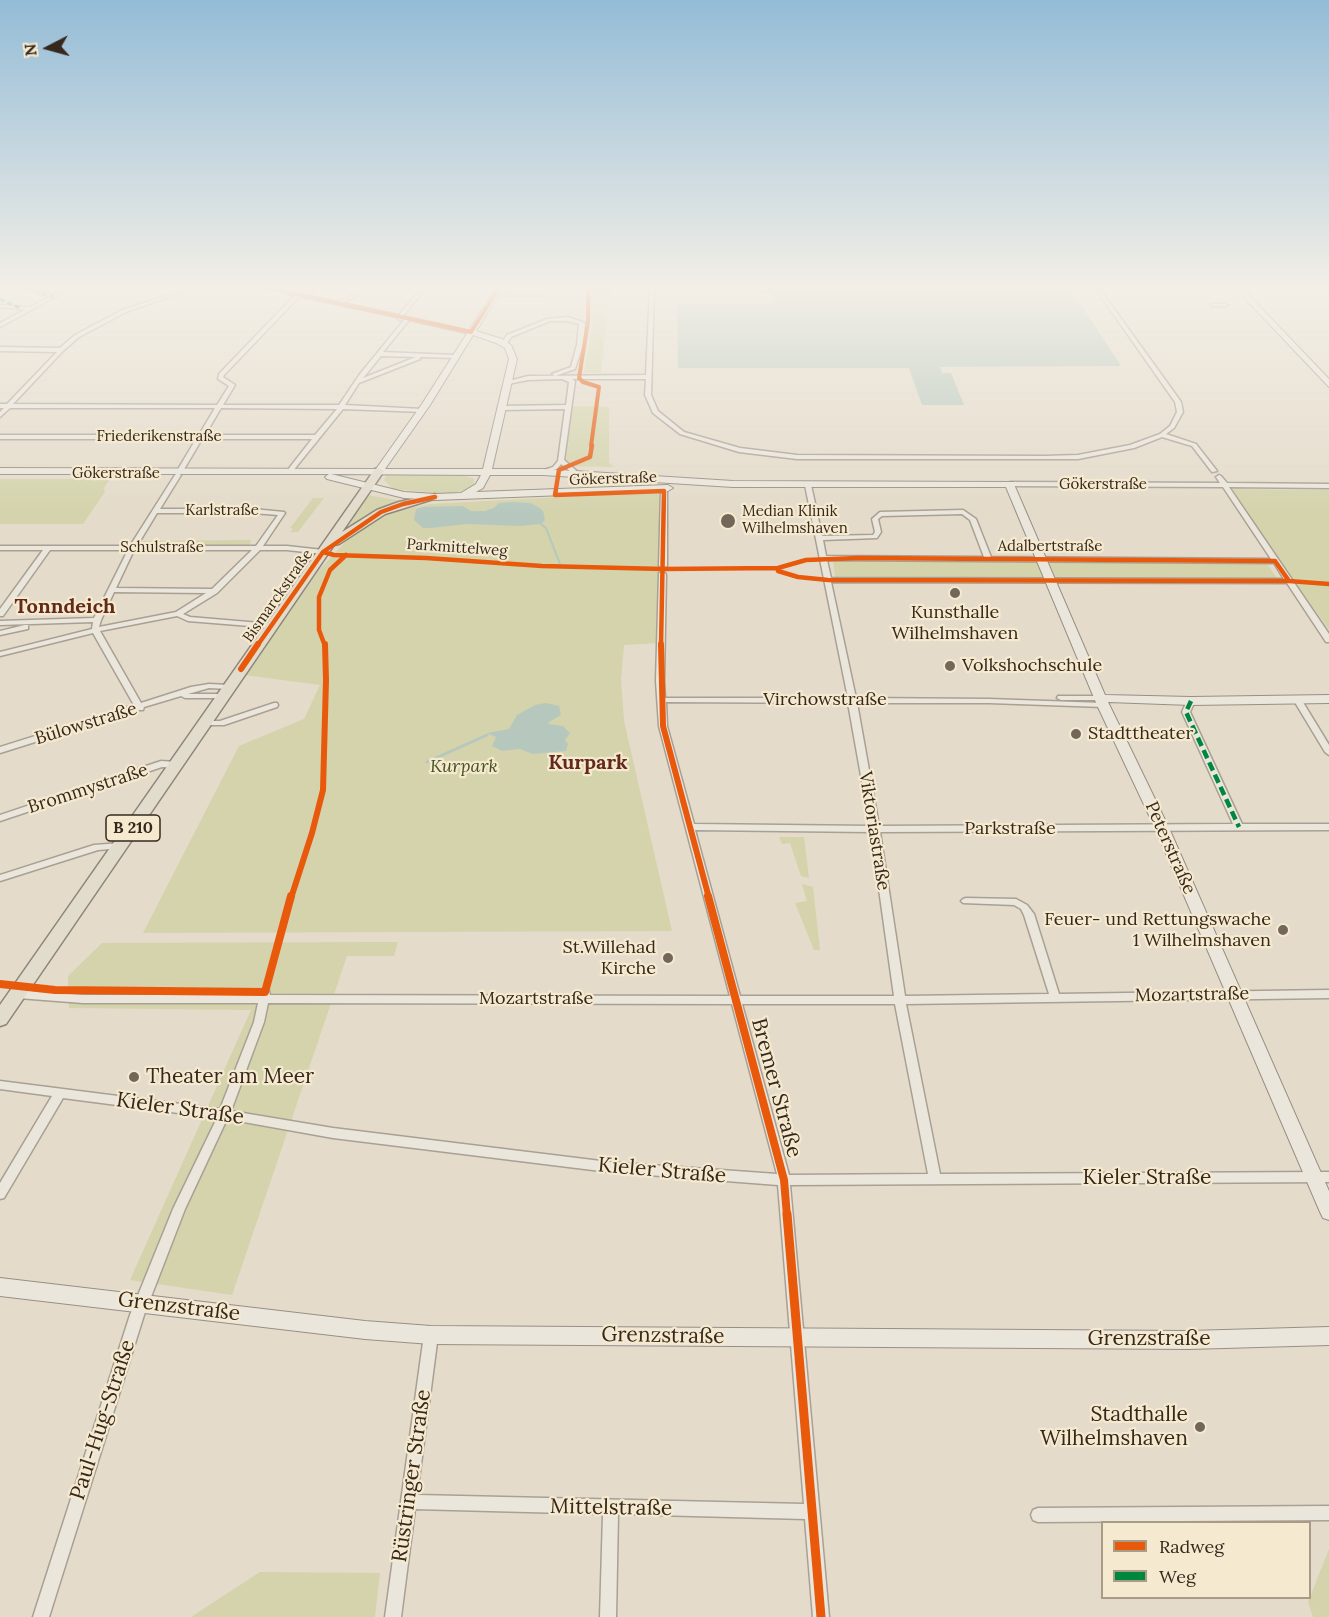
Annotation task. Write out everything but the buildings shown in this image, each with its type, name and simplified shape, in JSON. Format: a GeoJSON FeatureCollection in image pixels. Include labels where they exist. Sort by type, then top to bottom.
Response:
{"type":"FeatureCollection","features":[{"type":"Feature","properties":{"kind":"main road","name":"Bismarckstraße"},"geometry":{"type":"LineString","coordinates":[[0,1019],[386,459],[422,411],[450,363]]}},
{"type":"Feature","properties":{"kind":"main road"},"geometry":{"type":"LineString","coordinates":[[457,497],[470,493],[480,486],[487,472],[512,363]]}},
{"type":"Feature","properties":{"kind":"main road"},"geometry":{"type":"LineString","coordinates":[[1310,363],[1329,384]]}},
{"type":"Feature","properties":{"kind":"main road"},"geometry":{"type":"LineString","coordinates":[[347,471],[371,467],[386,459]]}},
{"type":"Feature","properties":{"kind":"main road"},"geometry":{"type":"LineString","coordinates":[[466,472],[478,479],[480,486]]}},
{"type":"Feature","properties":{"kind":"main road","name":"Gökerstraße"},"geometry":{"type":"LineString","coordinates":[[0,473],[543,472],[734,484],[1010,484]]}},
{"type":"Feature","properties":{"kind":"main road","name":"Gökerstraße"},"geometry":{"type":"LineString","coordinates":[[179,473],[322,476],[404,495],[435,497],[664,489],[734,484]]}},
{"type":"Feature","properties":{"kind":"main road","name":"Peterstraße"},"geometry":{"type":"LineString","coordinates":[[1010,484],[1101,701],[1161,828],[1233,994],[1322,1177],[1329,1212]]}},
{"type":"Feature","properties":{"kind":"main road","name":"Bismarckstraße"},"geometry":{"type":"LineString","coordinates":[[323,552],[381,512],[403,504],[435,497]]}},
{"type":"Feature","properties":{"kind":"main road","name":"Virchowstraße"},"geometry":{"type":"LineString","coordinates":[[1101,701],[1329,699]]}},
{"type":"Feature","properties":{"kind":"main road","name":"Grenzstraße"},"geometry":{"type":"LineString","coordinates":[[0,1287],[365,1330],[431,1335],[1189,1340],[1329,1336]]}},
{"type":"Feature","properties":{"kind":"street"},"geometry":{"type":"LineString","coordinates":[[0,415],[48,363]]}},
{"type":"Feature","properties":{"kind":"street"},"geometry":{"type":"LineString","coordinates":[[140,708],[95,630],[97,620],[132,548],[232,384],[220,378],[232,363]]}},
{"type":"Feature","properties":{"kind":"street"},"geometry":{"type":"LineString","coordinates":[[290,471],[373,363]]}},
{"type":"Feature","properties":{"kind":"street"},"geometry":{"type":"LineString","coordinates":[[357,382],[406,363]]}},
{"type":"Feature","properties":{"kind":"street"},"geometry":{"type":"LineString","coordinates":[[558,376],[573,368],[574,363]]}},
{"type":"Feature","properties":{"kind":"street"},"geometry":{"type":"LineString","coordinates":[[649,363],[648,395],[655,412],[674,428],[711,444],[797,457],[1077,457],[1122,450],[1162,435],[1172,427],[1180,412],[1178,402],[1151,363]]}},
{"type":"Feature","properties":{"kind":"street"},"geometry":{"type":"LineString","coordinates":[[511,370],[524,374],[558,376],[649,376]]}},
{"type":"Feature","properties":{"kind":"street"},"geometry":{"type":"LineString","coordinates":[[508,382],[558,376],[572,381],[561,461],[555,468],[543,472]]}},
{"type":"Feature","properties":{"kind":"street"},"geometry":{"type":"LineString","coordinates":[[0,406],[341,407],[422,411]]}},
{"type":"Feature","properties":{"kind":"street"},"geometry":{"type":"LineString","coordinates":[[501,408],[568,407]]}},
{"type":"Feature","properties":{"kind":"street"},"geometry":{"type":"LineString","coordinates":[[1162,435],[1194,445],[1224,485],[1329,640]]}},
{"type":"Feature","properties":{"kind":"street","name":"Friederikenstraße"},"geometry":{"type":"LineString","coordinates":[[0,437],[318,437]]}},
{"type":"Feature","properties":{"kind":"street"},"geometry":{"type":"LineString","coordinates":[[561,461],[577,474]]}},
{"type":"Feature","properties":{"kind":"street","name":"Gökerstraße"},"geometry":{"type":"LineString","coordinates":[[1010,484],[1329,486]]}},
{"type":"Feature","properties":{"kind":"street","name":"Viktoriastraße"},"geometry":{"type":"LineString","coordinates":[[808,485],[852,700],[875,830],[900,1000],[935,1179]]}},
{"type":"Feature","properties":{"kind":"street","name":"Bremer Straße"},"geometry":{"type":"LineString","coordinates":[[664,489],[661,700],[663,726],[784,1180],[821,1617]]}},
{"type":"Feature","properties":{"kind":"street","name":"Karlstraße"},"geometry":{"type":"LineString","coordinates":[[155,511],[282,513],[257,549]]}},
{"type":"Feature","properties":{"kind":"street"},"geometry":{"type":"LineString","coordinates":[[821,540],[875,537],[878,531],[875,519],[880,514],[963,513],[974,519],[988,558]]}},
{"type":"Feature","properties":{"kind":"street","name":"Schulstraße"},"geometry":{"type":"LineString","coordinates":[[0,548],[286,548],[323,552]]}},
{"type":"Feature","properties":{"kind":"street"},"geometry":{"type":"LineString","coordinates":[[0,614],[48,548]]}},
{"type":"Feature","properties":{"kind":"street"},"geometry":{"type":"LineString","coordinates":[[0,654],[95,630],[178,614],[214,591],[257,549]]}},
{"type":"Feature","properties":{"kind":"street","name":"Adalbertstraße"},"geometry":{"type":"LineString","coordinates":[[824,558],[1275,561]]}},
{"type":"Feature","properties":{"kind":"street","name":"Adalbertstraße"},"geometry":{"type":"LineString","coordinates":[[828,580],[1289,581]]}},
{"type":"Feature","properties":{"kind":"street"},"geometry":{"type":"LineString","coordinates":[[111,590],[214,591]]}},
{"type":"Feature","properties":{"kind":"street"},"geometry":{"type":"LineString","coordinates":[[178,614],[188,619],[272,626]]}},
{"type":"Feature","properties":{"kind":"street"},"geometry":{"type":"LineString","coordinates":[[0,623],[97,620]]}},
{"type":"Feature","properties":{"kind":"street"},"geometry":{"type":"LineString","coordinates":[[0,633],[32,623]]}},
{"type":"Feature","properties":{"kind":"street","name":"Bülowstraße"},"geometry":{"type":"LineString","coordinates":[[0,750],[171,698],[226,692]]}},
{"type":"Feature","properties":{"kind":"street"},"geometry":{"type":"LineString","coordinates":[[1297,699],[1329,752]]}},
{"type":"Feature","properties":{"kind":"street","name":"Virchowstraße"},"geometry":{"type":"LineString","coordinates":[[661,700],[1101,701]]}},
{"type":"Feature","properties":{"kind":"street"},"geometry":{"type":"LineString","coordinates":[[1191,701],[1186,712],[1239,827]]}},
{"type":"Feature","properties":{"kind":"street"},"geometry":{"type":"LineString","coordinates":[[206,723],[221,723],[274,705]]}},
{"type":"Feature","properties":{"kind":"street","name":"Brommystraße"},"geometry":{"type":"LineString","coordinates":[[0,818],[161,764],[176,765]]}},
{"type":"Feature","properties":{"kind":"street","name":"Parkstraße"},"geometry":{"type":"LineString","coordinates":[[691,827],[875,830],[1329,827]]}},
{"type":"Feature","properties":{"kind":"street"},"geometry":{"type":"LineString","coordinates":[[0,878],[97,847],[121,846]]}},
{"type":"Feature","properties":{"kind":"street"},"geometry":{"type":"LineString","coordinates":[[966,902],[1016,902],[1024,907],[1029,914],[1055,997]]}},
{"type":"Feature","properties":{"kind":"street","name":"Mozartstraße"},"geometry":{"type":"LineString","coordinates":[[18,994],[83,999],[265,995],[900,1000],[1329,994]]}},
{"type":"Feature","properties":{"kind":"street","name":"Paul-Hug-Straße"},"geometry":{"type":"LineString","coordinates":[[41,1617],[142,1302],[179,1209],[224,1114],[259,1022],[265,995]]}},
{"type":"Feature","properties":{"kind":"street","name":"Kieler Straße"},"geometry":{"type":"LineString","coordinates":[[0,1086],[60,1092],[224,1114],[287,1125],[609,1167],[784,1180],[1322,1177]]}},
{"type":"Feature","properties":{"kind":"street"},"geometry":{"type":"LineString","coordinates":[[0,1194],[60,1092]]}},
{"type":"Feature","properties":{"kind":"street","name":"Rüstringer Straße"},"geometry":{"type":"LineString","coordinates":[[393,1617],[431,1335]]}},
{"type":"Feature","properties":{"kind":"street","name":"Mittelstraße"},"geometry":{"type":"LineString","coordinates":[[408,1502],[813,1512]]}},
{"type":"Feature","properties":{"kind":"street"},"geometry":{"type":"LineString","coordinates":[[608,1617],[611,1507]]}},
{"type":"Feature","properties":{"kind":"street"},"geometry":{"type":"LineString","coordinates":[[1038,1515],[1329,1513]]}},
{"type":"Feature","properties":{"kind":"green space"},"geometry":{"type":"Polygon","coordinates":[[[586,363],[602,363],[601,373],[584,373],[586,363]]]}},
{"type":"Feature","properties":{"kind":"green space"},"geometry":{"type":"Polygon","coordinates":[[[573,406],[609,407],[609,463],[614,467],[562,466],[566,445],[570,445],[566,443],[573,406]]]}},
{"type":"Feature","properties":{"kind":"green space"},"geometry":{"type":"Polygon","coordinates":[[[460,474],[474,479],[474,485],[469,489],[449,494],[393,489],[384,480],[386,475],[460,474]]]}},
{"type":"Feature","properties":{"kind":"green space"},"geometry":{"type":"Polygon","coordinates":[[[0,479],[110,479],[104,488],[105,492],[83,524],[0,524],[0,479]]]}},
{"type":"Feature","properties":{"kind":"green space"},"geometry":{"type":"Polygon","coordinates":[[[1230,489],[1329,490],[1329,630],[1230,489]]]}},
{"type":"Feature","properties":{"kind":"green space","name":"Kurpark"},"geometry":{"type":"Polygon","coordinates":[[[655,492],[660,495],[659,643],[624,645],[621,680],[624,721],[672,931],[143,933],[239,746],[304,719],[320,685],[244,675],[319,570],[350,537],[375,520],[396,511],[430,504],[655,492]]]}},
{"type":"Feature","properties":{"kind":"green space"},"geometry":{"type":"Polygon","coordinates":[[[368,495],[402,501],[380,508],[337,537],[368,495]]]}},
{"type":"Feature","properties":{"kind":"green space"},"geometry":{"type":"Polygon","coordinates":[[[313,498],[324,498],[298,532],[290,532],[293,529],[290,528],[313,498]]]}},
{"type":"Feature","properties":{"kind":"green space"},"geometry":{"type":"Polygon","coordinates":[[[251,540],[249,547],[139,547],[144,541],[251,540]]]}},
{"type":"Feature","properties":{"kind":"green space"},"geometry":{"type":"Polygon","coordinates":[[[833,559],[1039,560],[1046,579],[835,577],[833,559]]]}},
{"type":"Feature","properties":{"kind":"green space"},"geometry":{"type":"Polygon","coordinates":[[[1048,560],[1266,562],[1278,580],[1056,579],[1048,560]]]}},
{"type":"Feature","properties":{"kind":"green space"},"geometry":{"type":"Polygon","coordinates":[[[779,837],[804,837],[809,878],[801,876],[790,843],[782,844],[779,837]]]}},
{"type":"Feature","properties":{"kind":"green space"},"geometry":{"type":"Polygon","coordinates":[[[802,884],[813,887],[820,950],[814,950],[795,903],[807,901],[802,884]]]}},
{"type":"Feature","properties":{"kind":"green space"},"geometry":{"type":"Polygon","coordinates":[[[398,942],[394,956],[347,956],[232,1295],[130,1280],[251,1010],[69,1008],[68,976],[102,943],[398,942]]]}},
{"type":"Feature","properties":{"kind":"green space"},"geometry":{"type":"Polygon","coordinates":[[[1329,1549],[1329,1617],[1313,1617],[1308,1602],[1329,1549]]]}},
{"type":"Feature","properties":{"kind":"green space"},"geometry":{"type":"Polygon","coordinates":[[[260,1572],[380,1573],[375,1617],[191,1617],[260,1572]]]}},
{"type":"Feature","properties":{"kind":"shaded area"},"geometry":{"type":"Polygon","coordinates":[[[678,363],[1119,363],[1121,366],[940,367],[942,373],[951,373],[964,405],[922,405],[909,368],[678,368],[678,363]]]}},
{"type":"Feature","properties":{"kind":"shaded area"},"geometry":{"type":"Polygon","coordinates":[[[499,503],[531,503],[543,511],[545,520],[541,524],[520,526],[467,524],[423,528],[414,520],[416,509],[424,507],[463,506],[471,511],[484,511],[494,508],[499,503]]]}},
{"type":"Feature","properties":{"kind":"shaded area"},"geometry":{"type":"Polygon","coordinates":[[[545,703],[559,706],[561,715],[549,724],[563,726],[570,733],[565,740],[568,744],[566,751],[533,754],[520,749],[502,751],[492,746],[496,737],[487,733],[509,729],[517,715],[535,705],[545,703]]]}},
{"type":"Feature","properties":{"kind":"waterway"},"geometry":{"type":"LineString","coordinates":[[541,524],[546,528],[560,564]]}},
{"type":"Feature","properties":{"kind":"waterway"},"geometry":{"type":"LineString","coordinates":[[427,762],[487,735]]}},
{"type":"Feature","properties":{"kind":"marked path"},"geometry":{"type":"LineString","coordinates":[[1191,701],[1186,712],[1239,827]]}},
{"type":"Feature","properties":{"kind":"cycle path"},"geometry":{"type":"LineString","coordinates":[[581,363],[579,378],[583,382],[599,387],[590,457],[559,470],[555,495],[664,491],[660,681],[663,726],[784,1180],[821,1617]]}},
{"type":"Feature","properties":{"kind":"cycle path"},"geometry":{"type":"LineString","coordinates":[[241,669],[323,552],[381,512],[403,504],[435,497]]}},
{"type":"Feature","properties":{"kind":"cycle path","name":"Parkmittelweg"},"geometry":{"type":"LineString","coordinates":[[323,552],[334,555],[426,558],[542,566],[663,569],[778,568],[806,560],[859,558],[1275,561],[1289,581]]}},
{"type":"Feature","properties":{"kind":"cycle path"},"geometry":{"type":"LineString","coordinates":[[0,984],[55,990],[265,992],[284,918],[312,833],[323,790],[326,648],[319,630],[319,597],[330,570],[346,555]]}},
{"type":"Feature","properties":{"kind":"cycle path"},"geometry":{"type":"LineString","coordinates":[[778,568],[778,571],[798,577],[828,580],[1289,581],[1329,584]]}},
{"type":"Feature","properties":{"kind":"place","name":"Median Klinik Wilhelmshaven"},"geometry":{"type":"Point","coordinates":[728,521]}},
{"type":"Feature","properties":{"kind":"place","name":"Kunsthalle Wilhelmshaven"},"geometry":{"type":"Point","coordinates":[955,593]}},
{"type":"Feature","properties":{"kind":"place","name":"Volkshochschule"},"geometry":{"type":"Point","coordinates":[950,666]}},
{"type":"Feature","properties":{"kind":"place","name":"Stadttheater"},"geometry":{"type":"Point","coordinates":[1076,734]}},
{"type":"Feature","properties":{"kind":"place","name":"Feuer- und Rettungswache 1 Wilhelmshaven"},"geometry":{"type":"Point","coordinates":[1283,930]}},
{"type":"Feature","properties":{"kind":"place","name":"St.Willehad Kirche"},"geometry":{"type":"Point","coordinates":[668,958]}},
{"type":"Feature","properties":{"kind":"place","name":"Theater am Meer"},"geometry":{"type":"Point","coordinates":[134,1077]}},
{"type":"Feature","properties":{"kind":"place","name":"Stadthalle Wilhelmshaven"},"geometry":{"type":"Point","coordinates":[1200,1427]}},
{"type":"Feature","properties":{"kind":"district","name":"Tonndeich"},"geometry":{"type":"Point","coordinates":[65,607]}},
{"type":"Feature","properties":{"kind":"district","name":"Kurpark"},"geometry":{"type":"Point","coordinates":[588,763]}}]}
